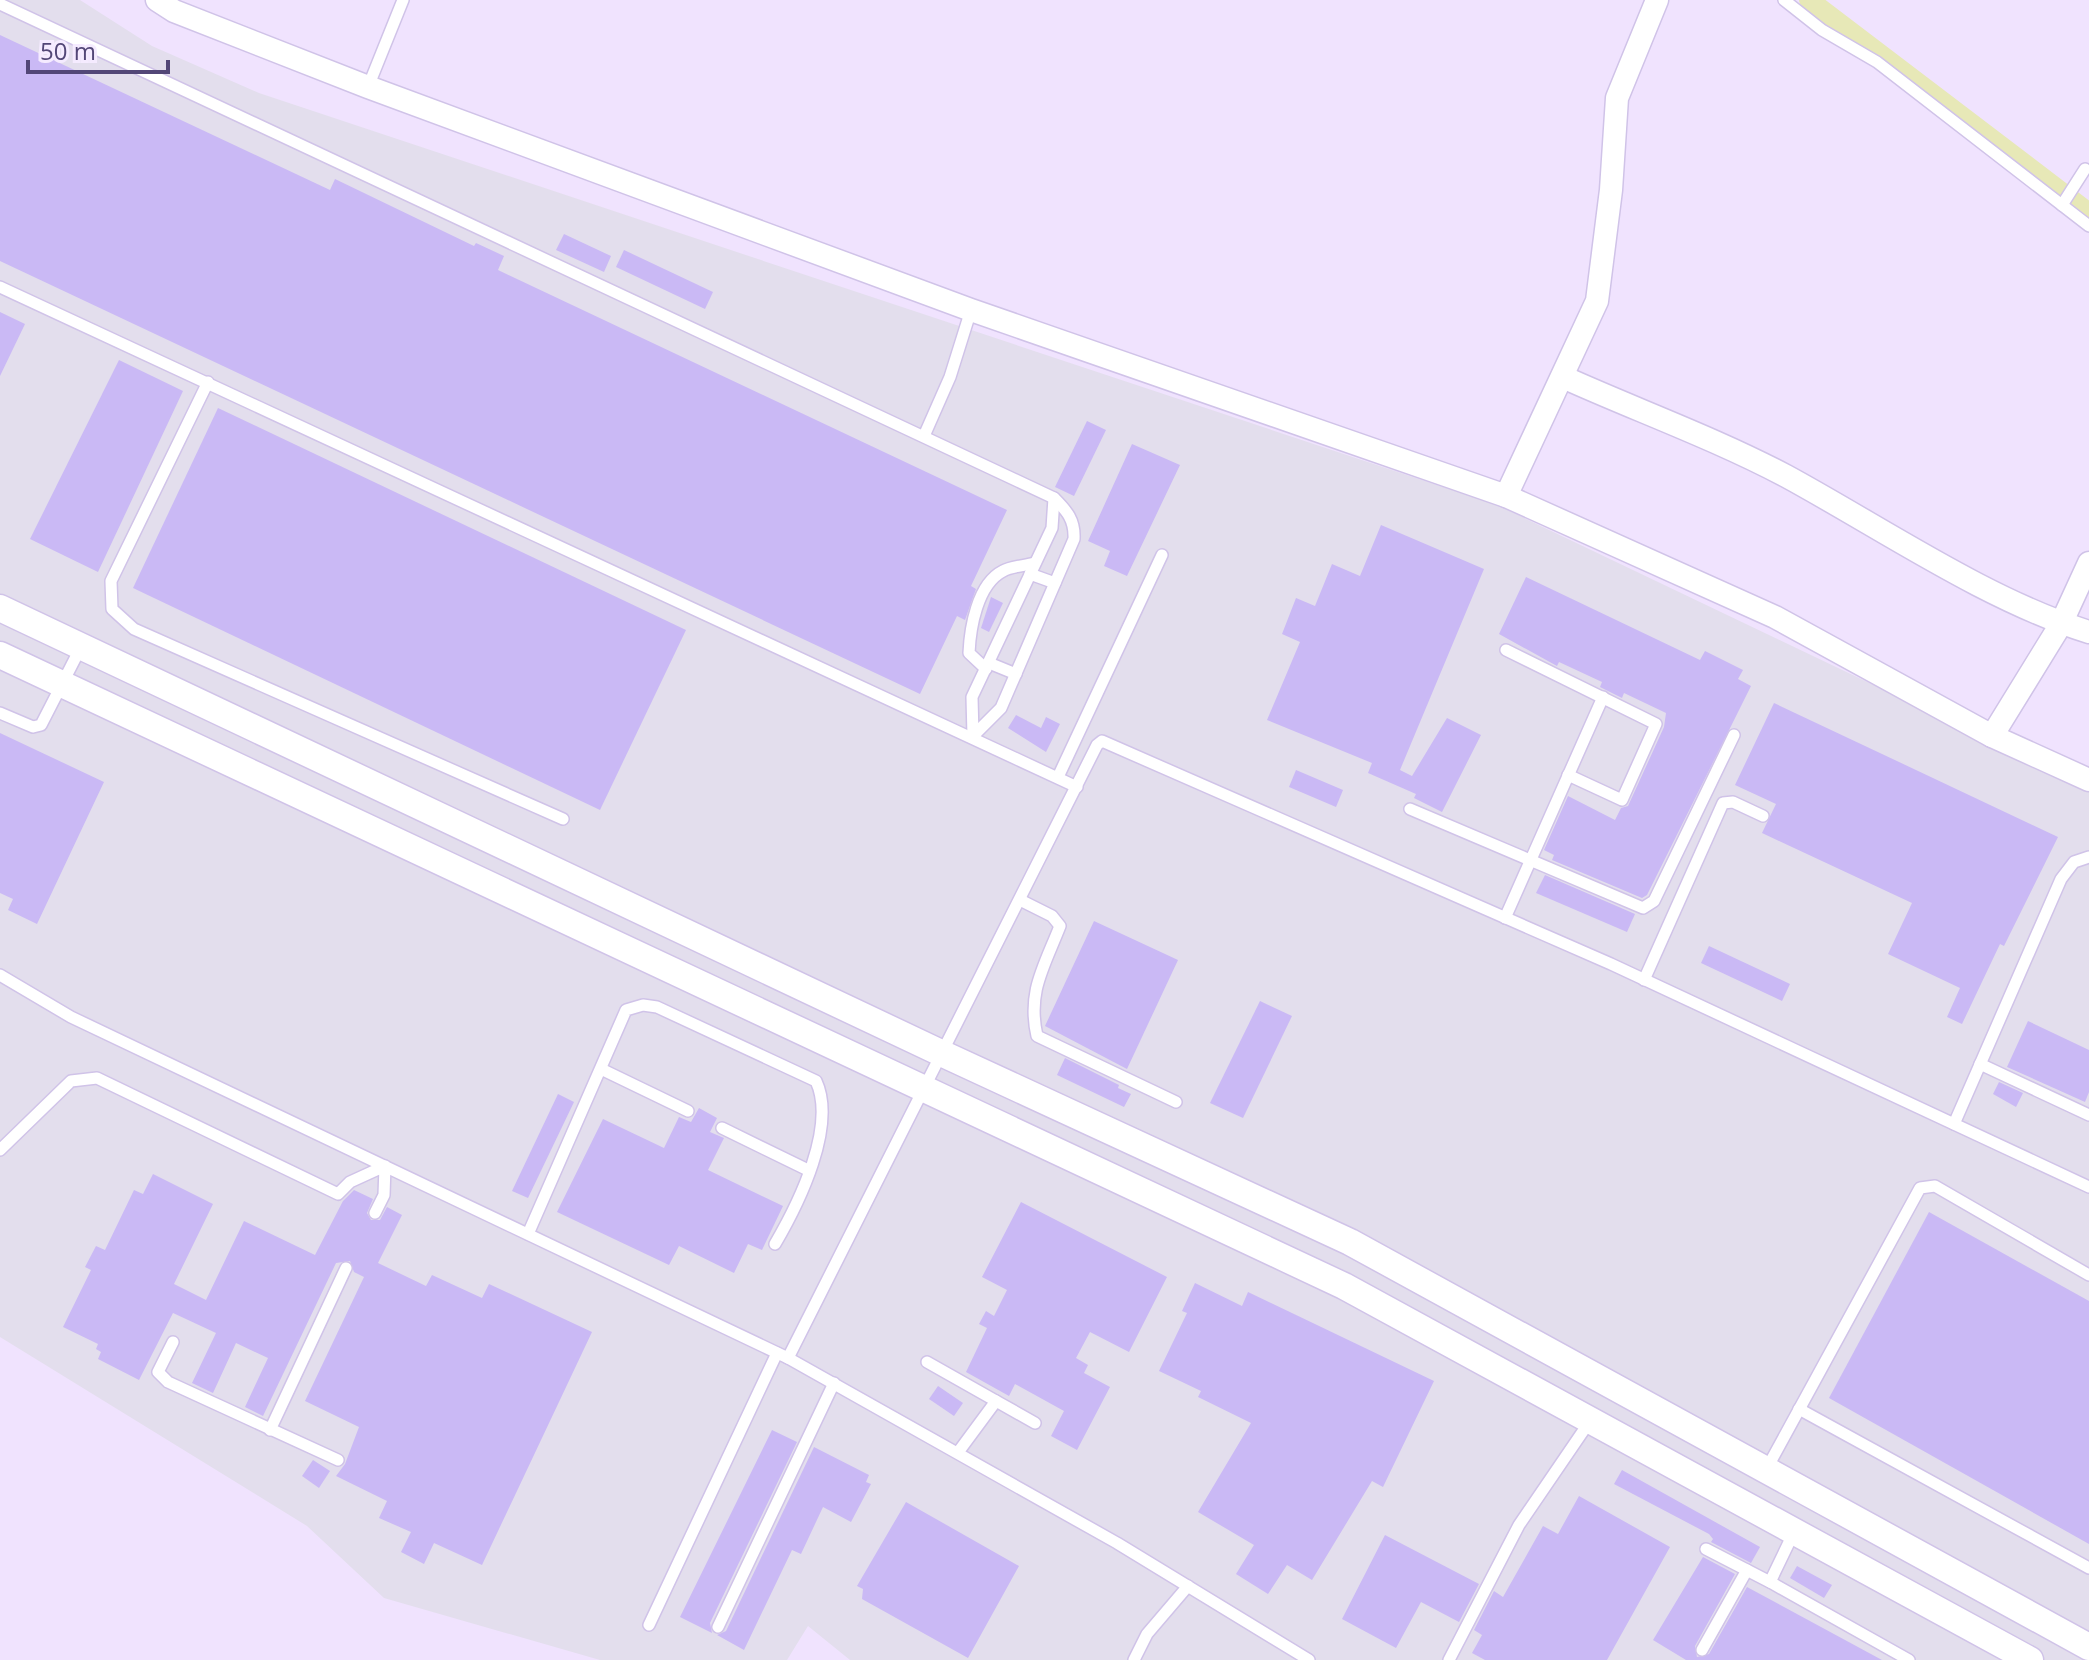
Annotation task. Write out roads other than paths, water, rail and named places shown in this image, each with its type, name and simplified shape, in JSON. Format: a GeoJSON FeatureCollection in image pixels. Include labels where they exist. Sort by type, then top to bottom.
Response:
{"type":"FeatureCollection","features":[{"type":"Feature","properties":{"kind":"street"},"geometry":{"type":"LineString","coordinates":[[157,0],[174,11],[368,87],[969,316],[1506,496],[1775,617],[1992,736],[2089,780]]}},
{"type":"Feature","properties":{"kind":"street"},"geometry":{"type":"LineString","coordinates":[[1506,496],[1597,301],[1611,190],[1617,98],[1657,0]]}},
{"type":"Feature","properties":{"kind":"street"},"geometry":{"type":"LineString","coordinates":[[1563,377],[1782,474],[1999,594],[2061,624],[2089,632]]}},
{"type":"Feature","properties":{"kind":"street"},"geometry":{"type":"LineString","coordinates":[[1992,736],[2061,624],[2089,563]]}},
{"type":"Feature","properties":{"kind":"street"},"geometry":{"type":"LineString","coordinates":[[0,608],[941,1053],[1350,1242],[2089,1647]]}},
{"type":"Feature","properties":{"kind":"street"},"geometry":{"type":"LineString","coordinates":[[0,655],[1344,1286],[2030,1660]]}},
{"type":"Feature","properties":{"kind":"street"},"geometry":{"type":"LineString","coordinates":[[1770,1519],[1790,1483]]}},
{"type":"Feature","properties":{"kind":"lane"},"geometry":{"type":"LineString","coordinates":[[368,87],[403,0]]}},
{"type":"Feature","properties":{"kind":"lane"},"geometry":{"type":"LineString","coordinates":[[1784,0],[1822,30],[1877,62],[2064,201],[2089,226]]}},
{"type":"Feature","properties":{"kind":"lane"},"geometry":{"type":"LineString","coordinates":[[0,4],[1054,498],[1068,512],[1075,526],[1074,539],[1001,708],[973,736]]}},
{"type":"Feature","properties":{"kind":"lane"},"geometry":{"type":"LineString","coordinates":[[2064,201],[2085,169]]}},
{"type":"Feature","properties":{"kind":"lane"},"geometry":{"type":"LineString","coordinates":[[0,287],[973,736],[1077,787]]}},
{"type":"Feature","properties":{"kind":"lane"},"geometry":{"type":"LineString","coordinates":[[924,436],[950,377],[969,316]]}},
{"type":"Feature","properties":{"kind":"lane"},"geometry":{"type":"LineString","coordinates":[[208,382],[111,581],[112,609],[134,629],[563,819]]}},
{"type":"Feature","properties":{"kind":"lane"},"geometry":{"type":"LineString","coordinates":[[973,736],[972,697],[1052,528],[1054,498]]}},
{"type":"Feature","properties":{"kind":"lane"},"geometry":{"type":"LineString","coordinates":[[1058,777],[1162,555]]}},
{"type":"Feature","properties":{"kind":"lane"},"geometry":{"type":"LineString","coordinates":[[1016,674],[987,666],[969,653],[970,626],[987,587],[1002,571],[1032,569],[1055,583]]}},
{"type":"Feature","properties":{"kind":"lane"},"geometry":{"type":"LineString","coordinates":[[0,713],[33,727],[41,725],[81,646]]}},
{"type":"Feature","properties":{"kind":"lane"},"geometry":{"type":"LineString","coordinates":[[1506,650],[1651,720],[1655,730],[1622,800],[1568,775]]}},
{"type":"Feature","properties":{"kind":"lane"},"geometry":{"type":"LineString","coordinates":[[1505,918],[1603,697]]}},
{"type":"Feature","properties":{"kind":"lane"},"geometry":{"type":"LineString","coordinates":[[1410,809],[1532,858],[1638,908],[1649,906],[1734,735]]}},
{"type":"Feature","properties":{"kind":"lane"},"geometry":{"type":"LineString","coordinates":[[649,1625],[782,1355],[925,1089],[1097,745],[1110,743],[1505,918],[2089,1187]]}},
{"type":"Feature","properties":{"kind":"lane"},"geometry":{"type":"LineString","coordinates":[[1644,980],[1723,803],[1733,802],[1763,816]]}},
{"type":"Feature","properties":{"kind":"lane"},"geometry":{"type":"LineString","coordinates":[[1954,1124],[2061,879],[2074,862],[2089,857]]}},
{"type":"Feature","properties":{"kind":"lane"},"geometry":{"type":"LineString","coordinates":[[1020,900],[1052,916],[1060,926],[1034,995],[1032,1010],[1037,1036],[1176,1102]]}},
{"type":"Feature","properties":{"kind":"lane"},"geometry":{"type":"LineString","coordinates":[[0,975],[71,1017],[782,1355],[959,1451],[1309,1660]]}},
{"type":"Feature","properties":{"kind":"lane"},"geometry":{"type":"LineString","coordinates":[[528,1234],[626,1010],[643,1005],[657,1007],[816,1081],[823,1097],[823,1123],[808,1170],[775,1244]]}},
{"type":"Feature","properties":{"kind":"lane"},"geometry":{"type":"LineString","coordinates":[[1980,1064],[2089,1115]]}},
{"type":"Feature","properties":{"kind":"lane"},"geometry":{"type":"LineString","coordinates":[[601,1069],[688,1111]]}},
{"type":"Feature","properties":{"kind":"lane"},"geometry":{"type":"LineString","coordinates":[[0,1150],[71,1081],[83,1077],[97,1078],[338,1194],[350,1182],[385,1166]]}},
{"type":"Feature","properties":{"kind":"lane"},"geometry":{"type":"LineString","coordinates":[[722,1128],[808,1170]]}},
{"type":"Feature","properties":{"kind":"lane"},"geometry":{"type":"LineString","coordinates":[[375,1213],[384,1195],[385,1166]]}},
{"type":"Feature","properties":{"kind":"lane"},"geometry":{"type":"LineString","coordinates":[[1766,1470],[1908,1204],[1920,1188],[1935,1186],[2089,1275]]}},
{"type":"Feature","properties":{"kind":"lane"},"geometry":{"type":"LineString","coordinates":[[270,1430],[346,1268]]}},
{"type":"Feature","properties":{"kind":"lane"},"geometry":{"type":"LineString","coordinates":[[173,1342],[158,1372],[162,1378],[338,1460]]}},
{"type":"Feature","properties":{"kind":"lane"},"geometry":{"type":"LineString","coordinates":[[927,1362],[1035,1423]]}},
{"type":"Feature","properties":{"kind":"lane"},"geometry":{"type":"LineString","coordinates":[[718,1627],[834,1383]]}},
{"type":"Feature","properties":{"kind":"lane"},"geometry":{"type":"LineString","coordinates":[[959,1451],[996,1401]]}},
{"type":"Feature","properties":{"kind":"lane"},"geometry":{"type":"LineString","coordinates":[[1799,1409],[2089,1568]]}},
{"type":"Feature","properties":{"kind":"lane"},"geometry":{"type":"LineString","coordinates":[[1449,1660],[1519,1525],[1590,1420]]}},
{"type":"Feature","properties":{"kind":"lane"},"geometry":{"type":"LineString","coordinates":[[1770,1582],[1794,1532]]}},
{"type":"Feature","properties":{"kind":"lane"},"geometry":{"type":"LineString","coordinates":[[1706,1549],[1909,1660]]}},
{"type":"Feature","properties":{"kind":"lane"},"geometry":{"type":"LineString","coordinates":[[1702,1650],[1747,1570]]}},
{"type":"Feature","properties":{"kind":"lane"},"geometry":{"type":"LineString","coordinates":[[1134,1660],[1147,1634],[1188,1586]]}},
{"type":"Feature","properties":{"kind":"waterway"},"geometry":{"type":"LineString","coordinates":[[1809,0],[2089,213]]}}]}
